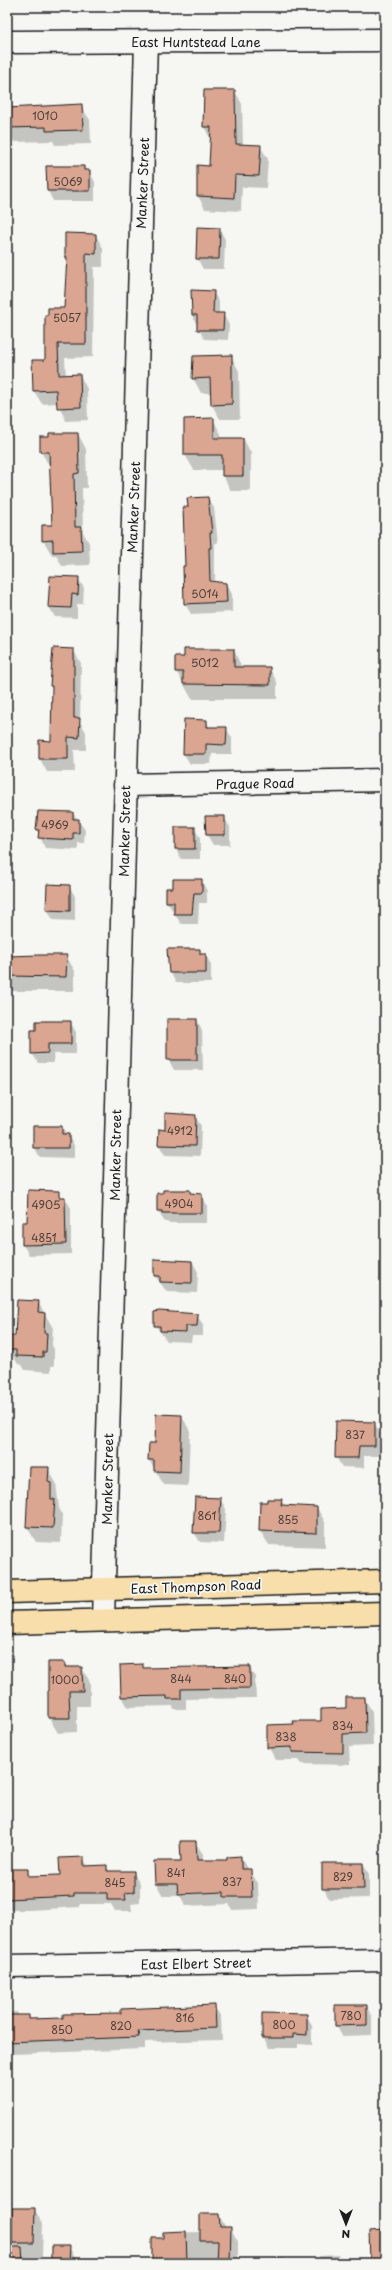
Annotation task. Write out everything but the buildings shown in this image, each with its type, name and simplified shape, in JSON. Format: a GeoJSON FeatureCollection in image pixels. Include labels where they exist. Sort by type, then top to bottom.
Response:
{"type":"FeatureCollection","features":[{"type":"Feature","properties":{"kind":"main road","name":"East Thompson Road"},"geometry":{"type":"LineString","coordinates":[[7,1592],[385,1581]]}},
{"type":"Feature","properties":{"kind":"main road"},"geometry":{"type":"LineString","coordinates":[[7,1623],[385,1613]]}},
{"type":"Feature","properties":{"kind":"street","name":"East Huntstead Lane"},"geometry":{"type":"LineString","coordinates":[[7,42],[385,40]]}},
{"type":"Feature","properties":{"kind":"street","name":"Manker Street"},"geometry":{"type":"LineString","coordinates":[[103,1620],[146,42]]}},
{"type":"Feature","properties":{"kind":"street","name":"Prague Road"},"geometry":{"type":"LineString","coordinates":[[125,785],[385,780]]}},
{"type":"Feature","properties":{"kind":"street","name":"East Elbert Street"},"geometry":{"type":"LineString","coordinates":[[7,1966],[385,1960]]}}]}
